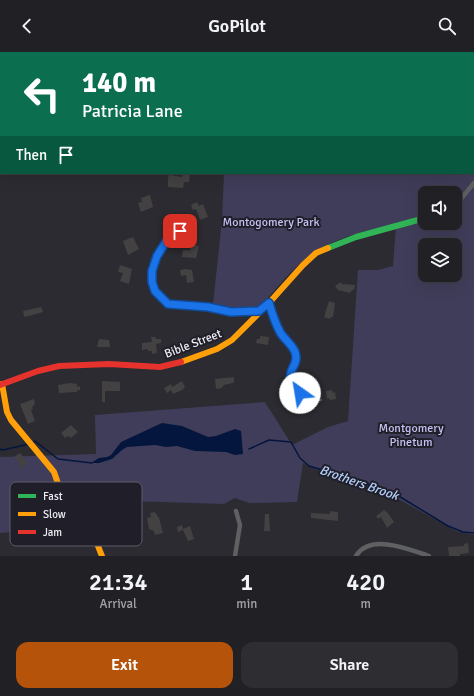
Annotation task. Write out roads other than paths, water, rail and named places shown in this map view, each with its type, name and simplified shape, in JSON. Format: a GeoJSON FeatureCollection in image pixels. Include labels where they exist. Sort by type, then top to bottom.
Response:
{"type":"FeatureCollection","features":[{"type":"Feature","properties":{"kind":"street"},"geometry":{"type":"LineString","coordinates":[[462,198],[474,183]]}},
{"type":"Feature","properties":{"kind":"street","name":"Bible Street"},"geometry":{"type":"LineString","coordinates":[[1,384],[41,370],[65,365],[109,364],[152,368],[172,365],[225,346],[259,311],[269,303],[312,256],[323,249],[362,235],[418,220]]}},
{"type":"Feature","properties":{"kind":"street"},"geometry":{"type":"LineString","coordinates":[[171,234],[157,256],[152,271],[152,282],[155,291],[162,299],[168,304],[176,306],[208,307],[231,312],[259,311]]}},
{"type":"Feature","properties":{"kind":"street"},"geometry":{"type":"LineString","coordinates":[[1,384],[7,412],[11,420],[54,472],[57,482]]}},
{"type":"Feature","properties":{"kind":"street"},"geometry":{"type":"LineString","coordinates":[[235,556],[240,525],[236,511]]}},
{"type":"Feature","properties":{"kind":"street"},"geometry":{"type":"LineString","coordinates":[[356,556],[363,549],[374,545],[388,544],[429,556]]}},
{"type":"Feature","properties":{"kind":"street"},"geometry":{"type":"LineString","coordinates":[[98,546],[102,556]]}},
{"type":"Feature","properties":{"kind":"lane"},"geometry":{"type":"LineString","coordinates":[[269,303],[280,331],[295,353],[295,359],[290,376],[291,382],[306,398],[322,400]]}},
{"type":"Feature","properties":{"kind":"water"},"geometry":{"type":"Polygon","coordinates":[[[162,423],[182,426],[208,437],[216,436],[235,429],[241,431],[243,454],[235,455],[226,452],[195,451],[177,446],[166,447],[155,445],[127,447],[112,459],[99,463],[91,463],[99,458],[111,455],[121,442],[162,423]]]}},
{"type":"Feature","properties":{"kind":"waterway","name":"Brothers Brook"},"geometry":{"type":"LineString","coordinates":[[249,449],[269,440],[291,442],[300,458],[309,466],[360,481],[397,495],[448,526],[463,532],[474,533]]}},
{"type":"Feature","properties":{"kind":"waterway","name":"Brothers Brook"},"geometry":{"type":"LineString","coordinates":[[33,443],[35,441],[58,459],[92,463]]}},
{"type":"Feature","properties":{"kind":"waterway","name":"Brothers Brook"},"geometry":{"type":"LineString","coordinates":[[0,449],[3,450],[29,444]]}},
{"type":"Feature","properties":{"kind":"park label","name":"Montogomery Park"},"geometry":{"type":"Point","coordinates":[271,222]}},
{"type":"Feature","properties":{"kind":"park label","name":"Montgomery Pinetum"},"geometry":{"type":"Point","coordinates":[411,435]}}]}
